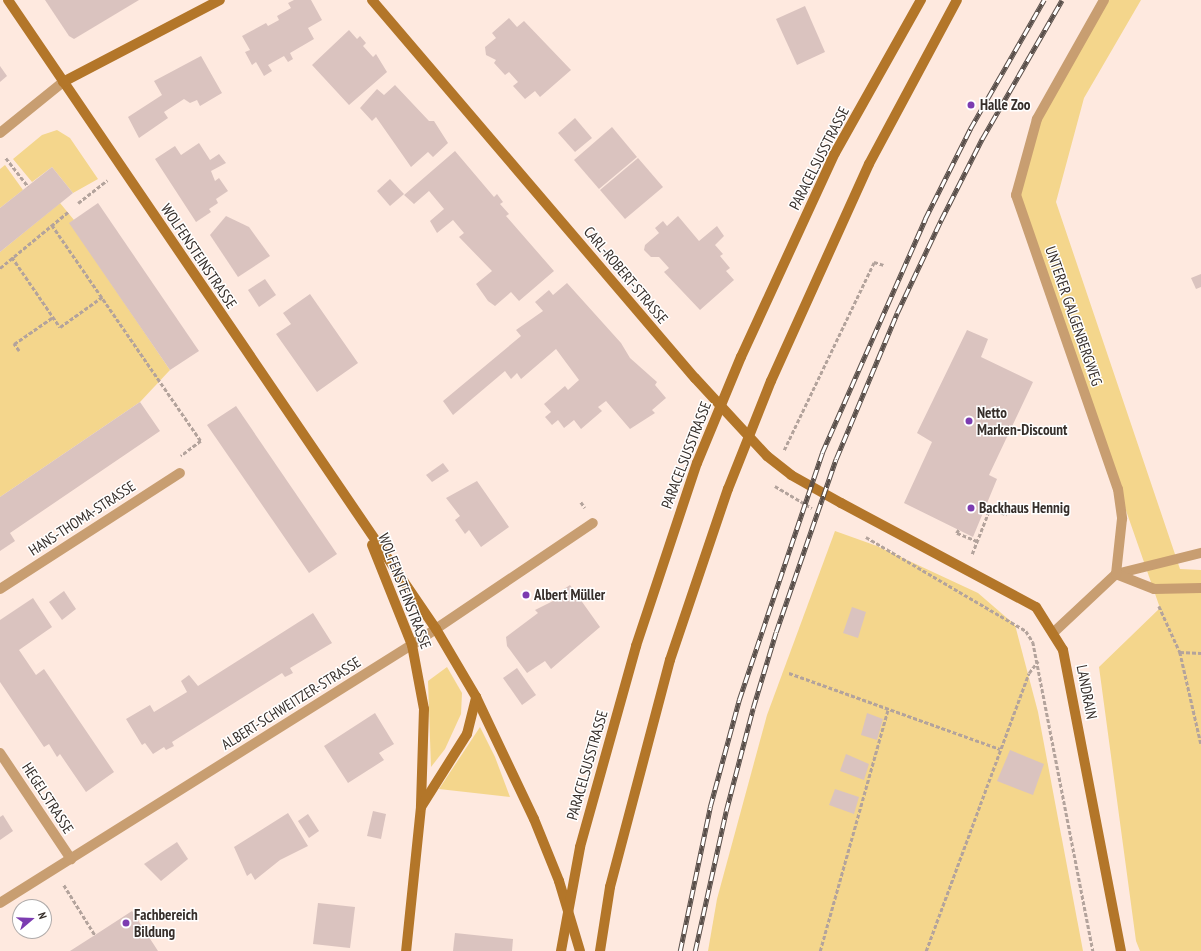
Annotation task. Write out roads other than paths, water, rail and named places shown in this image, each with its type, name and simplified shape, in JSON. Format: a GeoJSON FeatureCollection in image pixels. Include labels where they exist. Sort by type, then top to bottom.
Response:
{"type":"FeatureCollection","features":[{"type":"Feature","properties":{"kind":"main road","name":"WOLFENSTEINSTRASSE"},"geometry":{"type":"LineString","coordinates":[[8,0],[366,529],[436,629],[476,697],[534,819],[559,881],[580,951]]}},
{"type":"Feature","properties":{"kind":"main road"},"geometry":{"type":"LineString","coordinates":[[63,82],[220,0]]}},
{"type":"Feature","properties":{"kind":"main road","name":"CARL-ROBERT-STRASSE"},"geometry":{"type":"LineString","coordinates":[[372,0],[695,378],[767,456],[791,475],[891,529]]}},
{"type":"Feature","properties":{"kind":"main road","name":"PARACELSUSSTRASSE"},"geometry":{"type":"LineString","coordinates":[[561,951],[580,847],[636,646],[697,462],[741,357],[835,153],[921,0]]}},
{"type":"Feature","properties":{"kind":"main road"},"geometry":{"type":"LineString","coordinates":[[600,951],[610,886],[670,660],[728,489],[771,381],[869,164],[957,0]]}},
{"type":"Feature","properties":{"kind":"main road","name":"WOLFENSTEINSTRASSE"},"geometry":{"type":"LineString","coordinates":[[366,529],[412,645],[424,709],[421,807],[406,951]]}},
{"type":"Feature","properties":{"kind":"main road","name":"LANDRAIN"},"geometry":{"type":"LineString","coordinates":[[891,529],[1036,607],[1054,632],[1064,650],[1121,951]]}},
{"type":"Feature","properties":{"kind":"main road","name":"WOLFENSTEINSTRASSE"},"geometry":{"type":"LineString","coordinates":[[421,807],[467,734],[476,697]]}},
{"type":"Feature","properties":{"kind":"street","name":"UNTERER GALGENBERGWEG"},"geometry":{"type":"LineString","coordinates":[[1104,0],[1037,119],[1016,195],[1118,490],[1122,519],[1116,574]]}},
{"type":"Feature","properties":{"kind":"street"},"geometry":{"type":"LineString","coordinates":[[0,133],[63,82]]}},
{"type":"Feature","properties":{"kind":"street","name":"HANS-THOMA-STRASSE"},"geometry":{"type":"LineString","coordinates":[[0,589],[180,473]]}},
{"type":"Feature","properties":{"kind":"street","name":"ALBERT-SCHWEITZER-STRASSE"},"geometry":{"type":"LineString","coordinates":[[0,903],[412,645],[593,523]]}},
{"type":"Feature","properties":{"kind":"street"},"geometry":{"type":"LineString","coordinates":[[1054,632],[1116,574],[1201,553]]}},
{"type":"Feature","properties":{"kind":"street"},"geometry":{"type":"LineString","coordinates":[[1116,574],[1154,589],[1201,588]]}},
{"type":"Feature","properties":{"kind":"street","name":"HEGELSTRASSE"},"geometry":{"type":"LineString","coordinates":[[0,753],[71,859]]}},
{"type":"Feature","properties":{"kind":"railway"},"geometry":{"type":"LineString","coordinates":[[680,951],[710,807],[739,700],[822,453],[925,219],[970,129],[1044,0]]}},
{"type":"Feature","properties":{"kind":"railway"},"geometry":{"type":"LineString","coordinates":[[695,951],[726,811],[753,708],[776,632],[836,459],[897,313],[941,220],[982,139],[1062,0]]}},
{"type":"Feature","properties":{"kind":"place","name":"Halle Zoo"},"geometry":{"type":"Point","coordinates":[971,105]}},
{"type":"Feature","properties":{"kind":"place","name":"Netto Marken-Discount"},"geometry":{"type":"Point","coordinates":[969,421]}},
{"type":"Feature","properties":{"kind":"place","name":"Backhaus Hennig"},"geometry":{"type":"Point","coordinates":[971,508]}},
{"type":"Feature","properties":{"kind":"place","name":"Albert Müller"},"geometry":{"type":"Point","coordinates":[526,595]}},
{"type":"Feature","properties":{"kind":"place","name":"Fachbereich Bildung"},"geometry":{"type":"Point","coordinates":[126,923]}}]}
